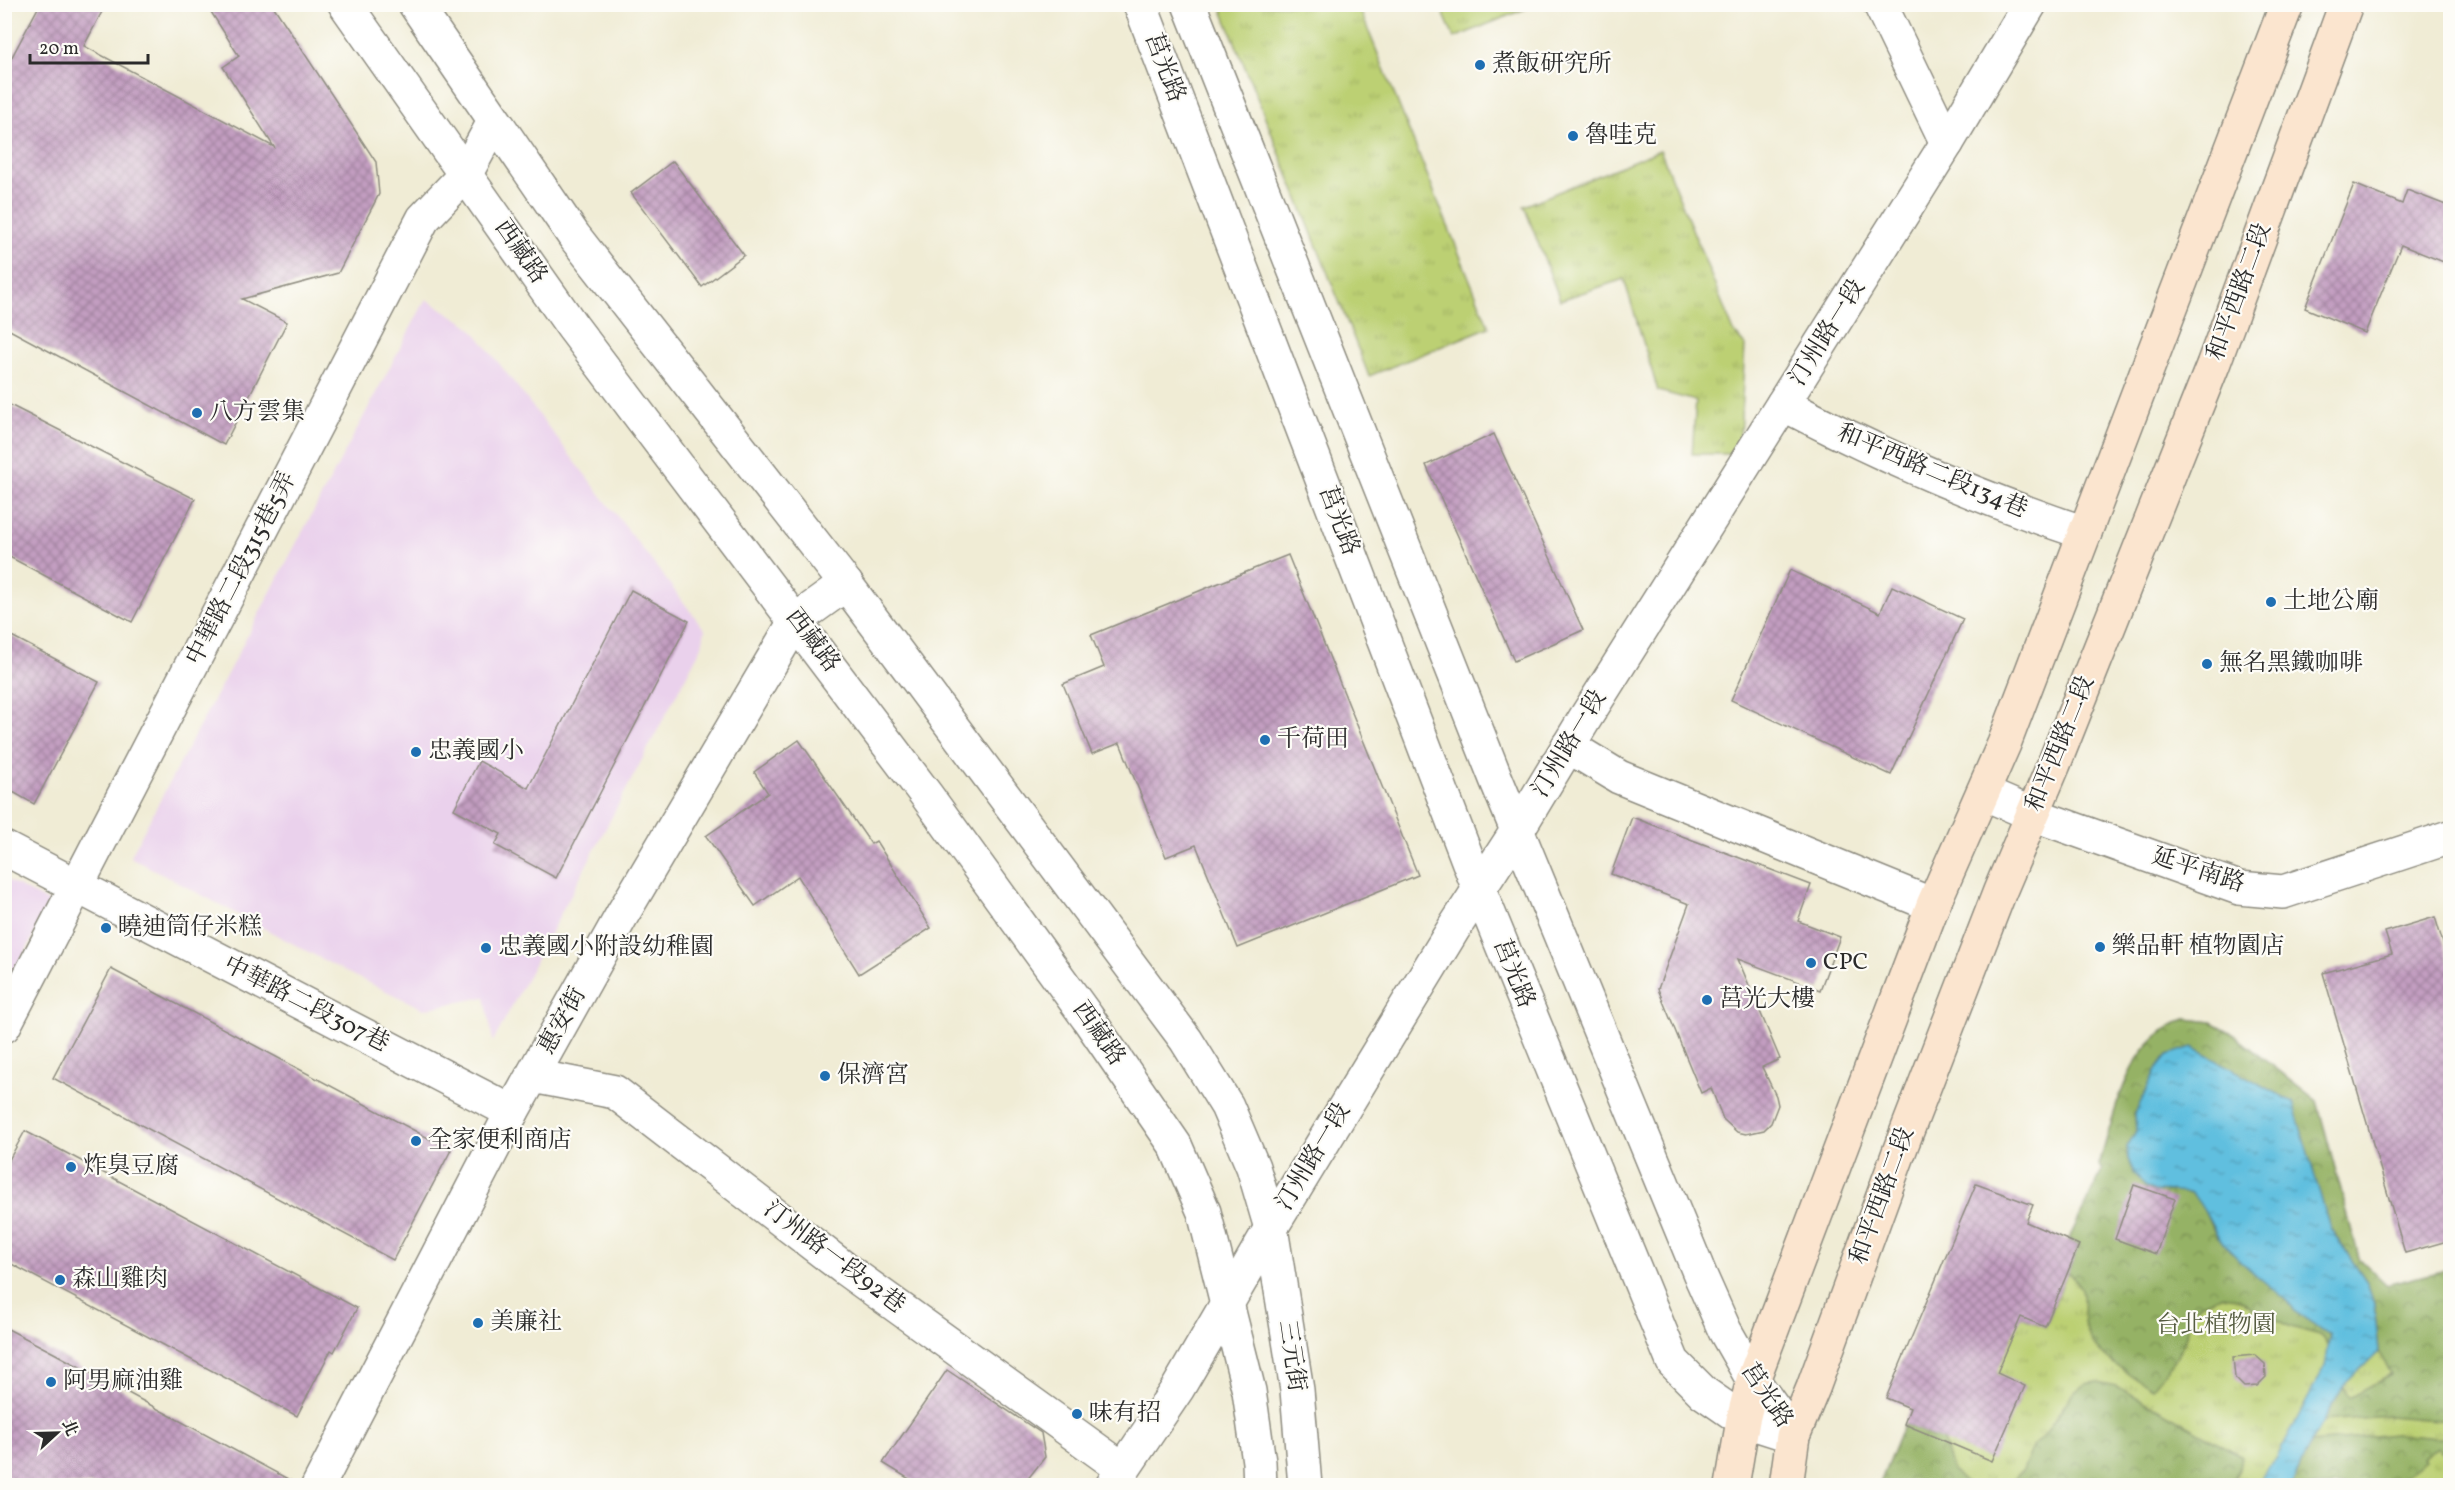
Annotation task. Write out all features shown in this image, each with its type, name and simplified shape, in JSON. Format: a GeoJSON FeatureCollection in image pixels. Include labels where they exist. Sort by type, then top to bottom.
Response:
{"type":"FeatureCollection","features":[{"type":"Feature","properties":{"kind":"main road"},"geometry":{"type":"LineString","coordinates":[[1732,1485],[1743,1420],[1753,1380],[1933,905],[1983,794],[2287,4]]}},
{"type":"Feature","properties":{"kind":"main road","name":"和平西路二段"},"geometry":{"type":"LineString","coordinates":[[1786,1485],[1793,1436],[1813,1388],[1902,1144],[2213,365],[2346,4]]}},
{"type":"Feature","properties":{"kind":"street","name":"西藏路"},"geometry":{"type":"LineString","coordinates":[[345,4],[572,326],[796,620],[1059,979],[1175,1145],[1204,1212],[1227,1303]]}},
{"type":"Feature","properties":{"kind":"street"},"geometry":{"type":"LineString","coordinates":[[415,4],[574,236],[846,584],[1186,1040],[1227,1106],[1253,1167],[1271,1228]]}},
{"type":"Feature","properties":{"kind":"street","name":"莒光路"},"geometry":{"type":"LineString","coordinates":[[1140,4],[1479,889],[1673,1362],[1704,1393],[1743,1420],[1793,1436]]}},
{"type":"Feature","properties":{"kind":"street","name":"莒光路"},"geometry":{"type":"LineString","coordinates":[[1189,4],[1517,831],[1701,1277],[1725,1331],[1753,1380],[1793,1436]]}},
{"type":"Feature","properties":{"kind":"street"},"geometry":{"type":"LineString","coordinates":[[1880,4],[1947,143]]}},
{"type":"Feature","properties":{"kind":"street","name":"汀州路一段"},"geometry":{"type":"LineString","coordinates":[[1117,1477],[1178,1388],[1271,1228],[1479,889],[1947,143],[2030,4]]}},
{"type":"Feature","properties":{"kind":"street","name":"中華路二段315巷5弄"},"geometry":{"type":"LineString","coordinates":[[4,1026],[423,219],[465,175],[494,122]]}},
{"type":"Feature","properties":{"kind":"street","name":"和平西路二段134巷"},"geometry":{"type":"LineString","coordinates":[[1783,404],[1831,429],[1941,479],[2085,533]]}},
{"type":"Feature","properties":{"kind":"street","name":"惠安街"},"geometry":{"type":"LineString","coordinates":[[318,1485],[512,1112],[622,915],[796,620],[846,584]]}},
{"type":"Feature","properties":{"kind":"street"},"geometry":{"type":"LineString","coordinates":[[1568,746],[1619,777],[1933,905]]}},
{"type":"Feature","properties":{"kind":"street","name":"延平南路"},"geometry":{"type":"LineString","coordinates":[[1983,794],[2032,814],[2239,888],[2283,892],[2451,837]]}},
{"type":"Feature","properties":{"kind":"street","name":"中華路二段307巷"},"geometry":{"type":"LineString","coordinates":[[4,848],[512,1112]]}},
{"type":"Feature","properties":{"kind":"street","name":"汀州路一段92巷"},"geometry":{"type":"LineString","coordinates":[[533,1076],[615,1092],[1117,1477]]}},
{"type":"Feature","properties":{"kind":"street","name":"三元街"},"geometry":{"type":"LineString","coordinates":[[1271,1228],[1297,1390],[1305,1485]]}},
{"type":"Feature","properties":{"kind":"street","name":"三元街"},"geometry":{"type":"LineString","coordinates":[[1227,1303],[1249,1391],[1260,1485]]}},
{"type":"Feature","properties":{"kind":"shaded area","name":"忠義國小"},"geometry":{"type":"Polygon","coordinates":[[[426,299],[468,325],[478,336],[705,630],[702,646],[493,1042],[485,997],[424,1009],[348,973],[130,857],[426,299]]]}},
{"type":"Feature","properties":{"kind":"shaded area"},"geometry":{"type":"Polygon","coordinates":[[[5,879],[50,903],[5,992],[5,879]]]}},
{"type":"Feature","properties":{"kind":"green space"},"geometry":{"type":"Polygon","coordinates":[[[1525,4],[1527,8],[1454,38],[1440,5],[1525,4]]]}},
{"type":"Feature","properties":{"kind":"green space"},"geometry":{"type":"Polygon","coordinates":[[[1220,5],[1358,5],[1489,327],[1369,376],[1220,5]]]}},
{"type":"Feature","properties":{"kind":"green space"},"geometry":{"type":"Polygon","coordinates":[[[1660,150],[1734,332],[1745,345],[1739,454],[1692,454],[1696,401],[1658,391],[1624,279],[1560,300],[1524,206],[1660,150]]]}},
{"type":"Feature","properties":{"kind":"green space","name":"台北植物園"},"geometry":{"type":"Polygon","coordinates":[[[2186,1019],[2212,1022],[2230,1032],[2317,1101],[2359,1258],[2386,1285],[2450,1269],[2450,1485],[1879,1486],[1904,1424],[1942,1440],[1998,1307],[2045,1327],[2079,1245],[2069,1239],[2102,1171],[2099,1165],[2126,1080],[2149,1044],[2166,1029],[2186,1019]]]}},
{"type":"Feature","properties":{"kind":"green space"},"geometry":{"type":"Polygon","coordinates":[[[2186,1019],[2212,1022],[2230,1032],[2317,1101],[2359,1258],[2387,1285],[2450,1269],[2450,1421],[2388,1416],[2323,1421],[2343,1386],[2349,1398],[2391,1375],[2379,1351],[2374,1304],[2367,1283],[2330,1228],[2320,1200],[2135,1114],[2136,1131],[2127,1147],[2128,1159],[2134,1173],[2180,1192],[2191,1193],[2201,1203],[2211,1226],[2224,1244],[2288,1301],[2294,1311],[2330,1335],[2328,1346],[2320,1335],[2291,1327],[2259,1312],[2238,1298],[2221,1296],[2202,1303],[2190,1314],[2187,1336],[2177,1357],[2152,1388],[2111,1362],[2094,1345],[2084,1322],[2082,1290],[2067,1273],[2079,1245],[2069,1239],[2102,1171],[2099,1165],[2126,1080],[2149,1044],[2166,1029],[2186,1019]]]}},
{"type":"Feature","properties":{"kind":"green space"},"geometry":{"type":"Polygon","coordinates":[[[2097,1382],[2117,1386],[2242,1456],[2240,1468],[2230,1485],[2007,1485],[2023,1470],[2034,1445],[2047,1431],[2072,1394],[2085,1384],[2097,1382]]]}},
{"type":"Feature","properties":{"kind":"green space"},"geometry":{"type":"Polygon","coordinates":[[[1904,1424],[1943,1440],[1952,1470],[1969,1485],[1879,1486],[1904,1424]]]}},
{"type":"Feature","properties":{"kind":"green space"},"geometry":{"type":"Polygon","coordinates":[[[2394,1434],[2450,1439],[2450,1460],[2444,1451],[2441,1452],[2438,1448],[2423,1457],[2425,1460],[2391,1485],[2292,1486],[2311,1442],[2394,1434]]]}},
{"type":"Feature","properties":{"kind":"water"},"geometry":{"type":"Polygon","coordinates":[[[2192,1047],[2293,1102],[2330,1228],[2367,1283],[2374,1304],[2379,1351],[2343,1386],[2311,1442],[2292,1485],[2258,1485],[2267,1468],[2276,1459],[2325,1366],[2330,1335],[2294,1311],[2288,1301],[2231,1252],[2219,1238],[2201,1205],[2191,1193],[2154,1191],[2145,1187],[2134,1173],[2128,1159],[2127,1147],[2136,1131],[2135,1114],[2156,1070],[2168,1055],[2192,1047]]]}},
{"type":"Feature","properties":{"kind":"building"},"geometry":{"type":"Polygon","coordinates":[[[40,4],[106,4],[84,46],[274,147],[223,67],[239,56],[206,4],[272,4],[376,162],[379,194],[338,273],[242,299],[287,322],[224,445],[4,327],[4,72],[40,4]]]}},
{"type":"Feature","properties":{"kind":"building"},"geometry":{"type":"Polygon","coordinates":[[[673,161],[744,255],[702,287],[631,193],[673,161]]]}},
{"type":"Feature","properties":{"kind":"building"},"geometry":{"type":"Polygon","coordinates":[[[2354,184],[2402,204],[2407,190],[2451,207],[2451,265],[2401,245],[2365,333],[2305,308],[2354,184]]]}},
{"type":"Feature","properties":{"kind":"building"},"geometry":{"type":"Polygon","coordinates":[[[4,402],[195,499],[132,622],[4,554],[4,402]]]}},
{"type":"Feature","properties":{"kind":"building"},"geometry":{"type":"Polygon","coordinates":[[[1494,434],[1583,630],[1514,661],[1426,465],[1494,434]]]}},
{"type":"Feature","properties":{"kind":"building","name":"千荷田"},"geometry":{"type":"Polygon","coordinates":[[[1288,555],[1418,875],[1238,948],[1196,845],[1166,857],[1120,743],[1092,754],[1063,684],[1104,667],[1091,635],[1288,555]]]}},
{"type":"Feature","properties":{"kind":"building"},"geometry":{"type":"Polygon","coordinates":[[[1790,570],[1880,613],[1892,586],[1963,619],[1891,775],[1731,700],[1790,570]]]}},
{"type":"Feature","properties":{"kind":"building"},"geometry":{"type":"Polygon","coordinates":[[[631,590],[689,621],[556,878],[495,845],[501,834],[454,809],[479,761],[528,788],[631,590]]]}},
{"type":"Feature","properties":{"kind":"building"},"geometry":{"type":"Polygon","coordinates":[[[4,632],[99,682],[34,804],[4,787],[4,632]]]}},
{"type":"Feature","properties":{"kind":"building"},"geometry":{"type":"Polygon","coordinates":[[[799,740],[871,844],[876,841],[931,928],[859,974],[798,876],[755,906],[706,836],[768,793],[754,772],[799,740]]]}},
{"type":"Feature","properties":{"kind":"building","name":"莒光大樓"},"geometry":{"type":"Polygon","coordinates":[[[1632,817],[1811,885],[1798,921],[1840,937],[1820,990],[1738,959],[1780,1059],[1762,1067],[1778,1105],[1771,1123],[1764,1130],[1746,1134],[1737,1132],[1723,1119],[1711,1088],[1701,1093],[1658,989],[1689,904],[1611,874],[1632,817]]]}},
{"type":"Feature","properties":{"kind":"building"},"geometry":{"type":"Polygon","coordinates":[[[2435,917],[2451,969],[2451,1240],[2405,1253],[2323,973],[2392,954],[2385,932],[2435,917]]]}},
{"type":"Feature","properties":{"kind":"building"},"geometry":{"type":"Polygon","coordinates":[[[111,969],[451,1150],[393,1260],[53,1078],[111,969]]]}},
{"type":"Feature","properties":{"kind":"building"},"geometry":{"type":"Polygon","coordinates":[[[25,1131],[357,1308],[334,1352],[331,1350],[297,1416],[4,1260],[4,1169],[25,1131]]]}},
{"type":"Feature","properties":{"kind":"building"},"geometry":{"type":"Polygon","coordinates":[[[1976,1184],[2033,1205],[2026,1222],[2079,1245],[2045,1327],[2021,1317],[1997,1373],[2025,1386],[1992,1461],[1904,1424],[1910,1408],[1886,1398],[1976,1184]]]}},
{"type":"Feature","properties":{"kind":"building"},"geometry":{"type":"Polygon","coordinates":[[[2134,1185],[2175,1199],[2156,1254],[2115,1239],[2134,1185]]]}},
{"type":"Feature","properties":{"kind":"building"},"geometry":{"type":"Polygon","coordinates":[[[4,1327],[52,1352],[299,1485],[4,1485],[4,1327]]]}},
{"type":"Feature","properties":{"kind":"building"},"geometry":{"type":"Polygon","coordinates":[[[2255,1355],[2265,1364],[2266,1377],[2257,1386],[2244,1387],[2235,1378],[2233,1357],[2255,1355]]]}},
{"type":"Feature","properties":{"kind":"building"},"geometry":{"type":"Polygon","coordinates":[[[947,1370],[1041,1433],[1045,1457],[1023,1485],[919,1485],[883,1463],[947,1370]]]}},
{"type":"Feature","properties":{"kind":"place","name":"煮飯研究所"},"geometry":{"type":"Point","coordinates":[1480,65]}},
{"type":"Feature","properties":{"kind":"place","name":"魯哇克"},"geometry":{"type":"Point","coordinates":[1573,136]}},
{"type":"Feature","properties":{"kind":"place","name":"八方雲集"},"geometry":{"type":"Point","coordinates":[197,413]}},
{"type":"Feature","properties":{"kind":"place","name":"土地公廟"},"geometry":{"type":"Point","coordinates":[2271,602]}},
{"type":"Feature","properties":{"kind":"place","name":"無名黑鐵咖啡"},"geometry":{"type":"Point","coordinates":[2207,664]}},
{"type":"Feature","properties":{"kind":"place","name":"千荷田"},"geometry":{"type":"Point","coordinates":[1265,740]}},
{"type":"Feature","properties":{"kind":"place","name":"忠義國小"},"geometry":{"type":"Point","coordinates":[416,752]}},
{"type":"Feature","properties":{"kind":"place","name":"曉迪筒仔米糕"},"geometry":{"type":"Point","coordinates":[106,928]}},
{"type":"Feature","properties":{"kind":"place","name":"樂品軒 植物園店"},"geometry":{"type":"Point","coordinates":[2100,947]}},
{"type":"Feature","properties":{"kind":"place","name":"忠義國小附設幼稚園"},"geometry":{"type":"Point","coordinates":[486,948]}},
{"type":"Feature","properties":{"kind":"place","name":"CPC"},"geometry":{"type":"Point","coordinates":[1811,963]}},
{"type":"Feature","properties":{"kind":"place","name":"莒光大樓"},"geometry":{"type":"Point","coordinates":[1707,1000]}},
{"type":"Feature","properties":{"kind":"place","name":"保濟宮"},"geometry":{"type":"Point","coordinates":[825,1076]}},
{"type":"Feature","properties":{"kind":"place","name":"全家便利商店"},"geometry":{"type":"Point","coordinates":[416,1141]}},
{"type":"Feature","properties":{"kind":"place","name":"炸臭豆腐"},"geometry":{"type":"Point","coordinates":[71,1167]}},
{"type":"Feature","properties":{"kind":"place","name":"森山雞肉"},"geometry":{"type":"Point","coordinates":[60,1280]}},
{"type":"Feature","properties":{"kind":"place","name":"美廉社"},"geometry":{"type":"Point","coordinates":[478,1323]}},
{"type":"Feature","properties":{"kind":"place","name":"阿男麻油雞"},"geometry":{"type":"Point","coordinates":[51,1382]}},
{"type":"Feature","properties":{"kind":"place","name":"味有招"},"geometry":{"type":"Point","coordinates":[1077,1414]}}]}
